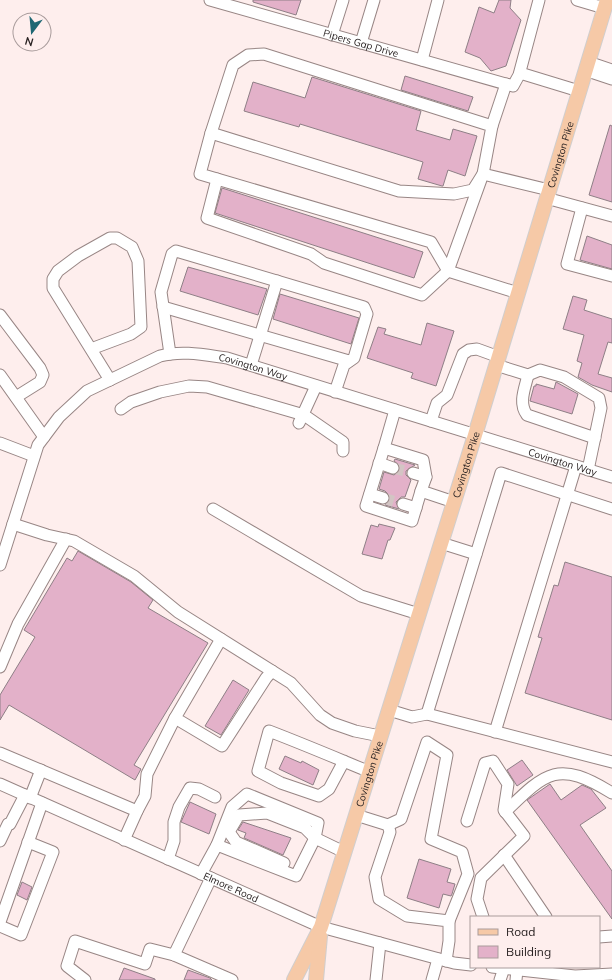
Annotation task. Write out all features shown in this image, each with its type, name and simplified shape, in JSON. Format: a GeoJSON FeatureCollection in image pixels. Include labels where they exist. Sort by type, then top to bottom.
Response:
{"type":"FeatureCollection","features":[{"type":"Feature","properties":{"kind":"main road","name":"Covington Pike"},"geometry":{"type":"LineString","coordinates":[[294,980],[321,927],[475,435],[606,4]]}},
{"type":"Feature","properties":{"kind":"main road","name":"Covington Pike"},"geometry":{"type":"LineString","coordinates":[[316,980],[321,927]]}},
{"type":"Feature","properties":{"kind":"street","name":"Pipers Gap Drive"},"geometry":{"type":"LineString","coordinates":[[210,0],[243,5],[332,35],[509,85]]}},
{"type":"Feature","properties":{"kind":"street"},"geometry":{"type":"LineString","coordinates":[[332,35],[343,0]]}},
{"type":"Feature","properties":{"kind":"street"},"geometry":{"type":"LineString","coordinates":[[361,43],[374,0]]}},
{"type":"Feature","properties":{"kind":"street"},"geometry":{"type":"LineString","coordinates":[[422,60],[438,0]]}},
{"type":"Feature","properties":{"kind":"street"},"geometry":{"type":"LineString","coordinates":[[217,179],[207,218],[311,254],[324,263],[422,295],[448,271],[483,174],[492,126],[509,85],[520,73],[540,0]]}},
{"type":"Feature","properties":{"kind":"street"},"geometry":{"type":"LineString","coordinates":[[577,0],[606,4]]}},
{"type":"Feature","properties":{"kind":"street"},"geometry":{"type":"LineString","coordinates":[[492,126],[264,54],[248,55],[233,65],[211,133],[200,174],[431,242],[448,271],[518,294]]}},
{"type":"Feature","properties":{"kind":"street"},"geometry":{"type":"LineString","coordinates":[[587,66],[612,70]]}},
{"type":"Feature","properties":{"kind":"street"},"geometry":{"type":"LineString","coordinates":[[587,66],[612,79]]}},
{"type":"Feature","properties":{"kind":"street"},"geometry":{"type":"LineString","coordinates":[[520,73],[579,91]]}},
{"type":"Feature","properties":{"kind":"street"},"geometry":{"type":"LineString","coordinates":[[211,133],[399,191],[454,194],[472,190],[483,174]]}},
{"type":"Feature","properties":{"kind":"street"},"geometry":{"type":"LineString","coordinates":[[483,174],[547,194],[582,208],[612,216]]}},
{"type":"Feature","properties":{"kind":"street"},"geometry":{"type":"LineString","coordinates":[[582,208],[567,264],[612,276]]}},
{"type":"Feature","properties":{"kind":"street"},"geometry":{"type":"LineString","coordinates":[[91,349],[131,334],[140,327],[140,272],[137,257],[132,247],[118,238],[110,238],[78,256],[58,271],[53,279],[53,288],[110,380]]}},
{"type":"Feature","properties":{"kind":"street"},"geometry":{"type":"LineString","coordinates":[[170,354],[160,292],[172,254],[176,251],[364,307],[367,314],[354,358],[344,365],[335,392]]}},
{"type":"Feature","properties":{"kind":"street"},"geometry":{"type":"LineString","coordinates":[[251,365],[276,281]]}},
{"type":"Feature","properties":{"kind":"street"},"geometry":{"type":"LineString","coordinates":[[163,307],[349,361]]}},
{"type":"Feature","properties":{"kind":"street"},"geometry":{"type":"LineString","coordinates":[[0,315],[40,368],[43,375],[40,382],[16,397]]}},
{"type":"Feature","properties":{"kind":"street"},"geometry":{"type":"LineString","coordinates":[[431,421],[437,403],[447,395],[463,354],[469,350],[477,349],[497,361],[528,375],[540,370],[564,377],[599,398],[601,408],[588,470]]}},
{"type":"Feature","properties":{"kind":"street","name":"Covington Way"},"geometry":{"type":"LineString","coordinates":[[0,565],[38,445],[59,417],[87,391],[160,356],[170,354],[190,353],[227,358],[612,477]]}},
{"type":"Feature","properties":{"kind":"street"},"geometry":{"type":"LineString","coordinates":[[0,375],[44,436]]}},
{"type":"Feature","properties":{"kind":"street"},"geometry":{"type":"LineString","coordinates":[[528,375],[522,402],[522,409],[527,415],[595,438]]}},
{"type":"Feature","properties":{"kind":"street"},"geometry":{"type":"LineString","coordinates":[[121,409],[131,402],[160,392],[189,386],[207,386],[301,419],[343,442],[343,451]]}},
{"type":"Feature","properties":{"kind":"street"},"geometry":{"type":"LineString","coordinates":[[301,419],[316,386]]}},
{"type":"Feature","properties":{"kind":"street"},"geometry":{"type":"LineString","coordinates":[[384,448],[423,460],[426,477],[412,521],[366,506],[395,410]]}},
{"type":"Feature","properties":{"kind":"street"},"geometry":{"type":"LineString","coordinates":[[0,443],[34,456]]}},
{"type":"Feature","properties":{"kind":"street"},"geometry":{"type":"LineString","coordinates":[[379,464],[392,468]]}},
{"type":"Feature","properties":{"kind":"street"},"geometry":{"type":"LineString","coordinates":[[495,732],[576,466]]}},
{"type":"Feature","properties":{"kind":"street"},"geometry":{"type":"LineString","coordinates":[[413,473],[426,477]]}},
{"type":"Feature","properties":{"kind":"street"},"geometry":{"type":"LineString","coordinates":[[427,714],[501,473],[612,508]]}},
{"type":"Feature","properties":{"kind":"street"},"geometry":{"type":"LineString","coordinates":[[421,491],[454,502]]}},
{"type":"Feature","properties":{"kind":"street"},"geometry":{"type":"LineString","coordinates":[[370,494],[383,498]]}},
{"type":"Feature","properties":{"kind":"street"},"geometry":{"type":"LineString","coordinates":[[403,504],[416,508]]}},
{"type":"Feature","properties":{"kind":"street"},"geometry":{"type":"LineString","coordinates":[[213,509],[361,596],[419,614]]}},
{"type":"Feature","properties":{"kind":"street"},"geometry":{"type":"LineString","coordinates":[[13,524],[30,530],[74,541],[134,576],[178,612],[291,683],[320,715],[332,723],[356,731],[380,736]]}},
{"type":"Feature","properties":{"kind":"street"},"geometry":{"type":"LineString","coordinates":[[0,667],[18,624],[66,539]]}},
{"type":"Feature","properties":{"kind":"street"},"geometry":{"type":"LineString","coordinates":[[441,543],[476,554]]}},
{"type":"Feature","properties":{"kind":"street"},"geometry":{"type":"LineString","coordinates":[[124,840],[144,796],[147,774],[175,718],[220,639]]}},
{"type":"Feature","properties":{"kind":"street"},"geometry":{"type":"LineString","coordinates":[[175,718],[222,746],[272,671]]}},
{"type":"Feature","properties":{"kind":"street"},"geometry":{"type":"LineString","coordinates":[[389,710],[412,717],[427,714],[495,732],[611,759]]}},
{"type":"Feature","properties":{"kind":"street"},"geometry":{"type":"LineString","coordinates":[[344,761],[329,790],[319,796],[281,783],[258,771],[269,731],[344,761],[370,772]]}},
{"type":"Feature","properties":{"kind":"street"},"geometry":{"type":"LineString","coordinates":[[356,815],[388,825],[401,819],[427,742],[447,755],[431,839],[462,852],[468,874],[449,921],[449,941],[432,980]]}},
{"type":"Feature","properties":{"kind":"street"},"geometry":{"type":"LineString","coordinates":[[0,753],[137,811]]}},
{"type":"Feature","properties":{"kind":"street"},"geometry":{"type":"LineString","coordinates":[[467,821],[485,763],[493,761],[508,784],[504,810],[524,836],[481,878],[477,899],[483,916]]}},
{"type":"Feature","properties":{"kind":"street"},"geometry":{"type":"LineString","coordinates":[[0,841],[4,824],[10,824],[16,816],[41,770]]}},
{"type":"Feature","properties":{"kind":"street"},"geometry":{"type":"LineString","coordinates":[[505,812],[533,784],[549,774],[567,773],[583,777],[612,793]]}},
{"type":"Feature","properties":{"kind":"street","name":"Elmore Road"},"geometry":{"type":"LineString","coordinates":[[0,784],[321,927],[442,960],[470,965]]}},
{"type":"Feature","properties":{"kind":"street"},"geometry":{"type":"LineString","coordinates":[[168,859],[174,841],[174,822],[179,807],[190,788],[198,789],[215,797]]}},
{"type":"Feature","properties":{"kind":"street"},"geometry":{"type":"LineString","coordinates":[[201,874],[217,845],[232,807],[247,794],[318,823],[315,838],[296,876],[217,845]]}},
{"type":"Feature","properties":{"kind":"street"},"geometry":{"type":"LineString","coordinates":[[0,922],[42,803]]}},
{"type":"Feature","properties":{"kind":"street"},"geometry":{"type":"LineString","coordinates":[[299,869],[236,842],[230,832],[239,815],[267,813],[305,828],[315,838],[344,852]]}},
{"type":"Feature","properties":{"kind":"street"},"geometry":{"type":"LineString","coordinates":[[388,825],[390,832],[375,877],[379,899],[407,916],[449,921]]}},
{"type":"Feature","properties":{"kind":"street"},"geometry":{"type":"LineString","coordinates":[[0,926],[21,935],[53,852],[28,842]]}},
{"type":"Feature","properties":{"kind":"street"},"geometry":{"type":"LineString","coordinates":[[504,855],[545,916]]}},
{"type":"Feature","properties":{"kind":"street"},"geometry":{"type":"LineString","coordinates":[[174,955],[211,878]]}},
{"type":"Feature","properties":{"kind":"street"},"geometry":{"type":"LineString","coordinates":[[600,937],[612,936]]}},
{"type":"Feature","properties":{"kind":"street"},"geometry":{"type":"LineString","coordinates":[[85,980],[67,966],[75,941],[145,964],[150,949],[174,955],[232,980]]}},
{"type":"Feature","properties":{"kind":"street"},"geometry":{"type":"LineString","coordinates":[[376,980],[380,943]]}},
{"type":"Feature","properties":{"kind":"street"},"geometry":{"type":"LineString","coordinates":[[500,980],[504,968],[516,975],[560,977],[612,974]]}},
{"type":"Feature","properties":{"kind":"building"},"geometry":{"type":"Polygon","coordinates":[[[253,0],[301,0],[296,15],[253,2],[253,0]]]}},
{"type":"Feature","properties":{"kind":"building"},"geometry":{"type":"Polygon","coordinates":[[[499,0],[511,0],[510,8],[521,20],[506,66],[491,71],[480,58],[465,52],[479,7],[494,13],[499,0]]]}},
{"type":"Feature","properties":{"kind":"building"},"geometry":{"type":"Polygon","coordinates":[[[405,76],[473,97],[468,111],[401,90],[405,76]]]}},
{"type":"Feature","properties":{"kind":"building"},"geometry":{"type":"Polygon","coordinates":[[[312,77],[421,111],[416,130],[450,140],[453,129],[477,136],[465,176],[448,170],[443,186],[418,179],[423,162],[300,124],[299,127],[244,111],[253,82],[305,98],[312,77]]]}},
{"type":"Feature","properties":{"kind":"building"},"geometry":{"type":"Polygon","coordinates":[[[610,125],[612,126],[612,202],[589,195],[610,125]]]}},
{"type":"Feature","properties":{"kind":"building"},"geometry":{"type":"Polygon","coordinates":[[[222,188],[423,252],[414,278],[215,213],[222,188]]]}},
{"type":"Feature","properties":{"kind":"building"},"geometry":{"type":"Polygon","coordinates":[[[587,236],[612,245],[612,269],[580,260],[587,236]]]}},
{"type":"Feature","properties":{"kind":"building"},"geometry":{"type":"Polygon","coordinates":[[[188,267],[267,289],[258,315],[180,291],[188,267]]]}},
{"type":"Feature","properties":{"kind":"building"},"geometry":{"type":"Polygon","coordinates":[[[280,294],[359,318],[351,344],[273,319],[280,294]]]}},
{"type":"Feature","properties":{"kind":"building"},"geometry":{"type":"Polygon","coordinates":[[[573,296],[587,300],[584,310],[612,319],[612,343],[608,342],[598,374],[612,378],[612,392],[592,385],[578,377],[582,363],[577,361],[584,335],[563,329],[573,296]]]}},
{"type":"Feature","properties":{"kind":"building"},"geometry":{"type":"Polygon","coordinates":[[[427,323],[454,331],[436,386],[411,378],[413,373],[367,358],[378,327],[386,329],[384,334],[421,345],[427,323]]]}},
{"type":"Feature","properties":{"kind":"building"},"geometry":{"type":"Polygon","coordinates":[[[556,382],[578,394],[572,414],[530,401],[534,386],[536,386],[536,384],[554,389],[556,382]]]}},
{"type":"Feature","properties":{"kind":"building"},"geometry":{"type":"Polygon","coordinates":[[[395,459],[415,465],[406,471],[406,475],[411,480],[405,497],[401,497],[396,502],[399,509],[385,505],[390,500],[390,496],[385,491],[379,489],[384,472],[394,475],[399,471],[400,466],[394,461],[395,459]]]}},
{"type":"Feature","properties":{"kind":"building"},"geometry":{"type":"Polygon","coordinates":[[[379,524],[395,528],[390,540],[388,540],[382,559],[362,554],[371,525],[378,527],[379,524]]]}},
{"type":"Feature","properties":{"kind":"building"},"geometry":{"type":"Polygon","coordinates":[[[78,551],[131,582],[153,600],[148,608],[208,643],[134,765],[141,769],[135,780],[9,705],[0,720],[0,695],[35,637],[24,630],[67,558],[72,561],[78,551]]]}},
{"type":"Feature","properties":{"kind":"building"},"geometry":{"type":"Polygon","coordinates":[[[565,562],[612,577],[612,720],[525,693],[542,638],[538,637],[554,585],[558,586],[565,562]]]}},
{"type":"Feature","properties":{"kind":"building"},"geometry":{"type":"Polygon","coordinates":[[[233,680],[249,690],[221,735],[205,726],[233,680]]]}},
{"type":"Feature","properties":{"kind":"building"},"geometry":{"type":"Polygon","coordinates":[[[285,756],[301,763],[302,761],[319,770],[313,785],[279,769],[285,756]]]}},
{"type":"Feature","properties":{"kind":"building"},"geometry":{"type":"Polygon","coordinates":[[[522,760],[533,775],[517,786],[507,770],[522,760]]]}},
{"type":"Feature","properties":{"kind":"building"},"geometry":{"type":"Polygon","coordinates":[[[550,784],[561,800],[582,785],[591,789],[606,808],[580,825],[612,871],[612,919],[527,800],[550,784]]]}},
{"type":"Feature","properties":{"kind":"building"},"geometry":{"type":"Polygon","coordinates":[[[190,802],[216,814],[209,834],[181,822],[190,802]]]}},
{"type":"Feature","properties":{"kind":"building"},"geometry":{"type":"Polygon","coordinates":[[[243,822],[291,838],[283,855],[244,838],[246,833],[238,830],[243,822]]]}},
{"type":"Feature","properties":{"kind":"building"},"geometry":{"type":"Polygon","coordinates":[[[419,859],[451,869],[447,882],[455,884],[452,894],[451,896],[443,894],[439,908],[407,898],[419,859]]]}},
{"type":"Feature","properties":{"kind":"building"},"geometry":{"type":"Polygon","coordinates":[[[22,882],[32,887],[27,900],[17,895],[22,882]]]}},
{"type":"Feature","properties":{"kind":"building"},"geometry":{"type":"Polygon","coordinates":[[[124,968],[155,979],[155,980],[119,980],[124,968]]]}},
{"type":"Feature","properties":{"kind":"building"},"geometry":{"type":"Polygon","coordinates":[[[188,970],[210,978],[212,980],[184,980],[188,970]]]}},
{"type":"Feature","properties":{"kind":"tunnel"},"geometry":{"type":"LineString","coordinates":[[393,468],[413,473]]}},
{"type":"Feature","properties":{"kind":"tunnel"},"geometry":{"type":"LineString","coordinates":[[383,498],[403,504]]}}]}
